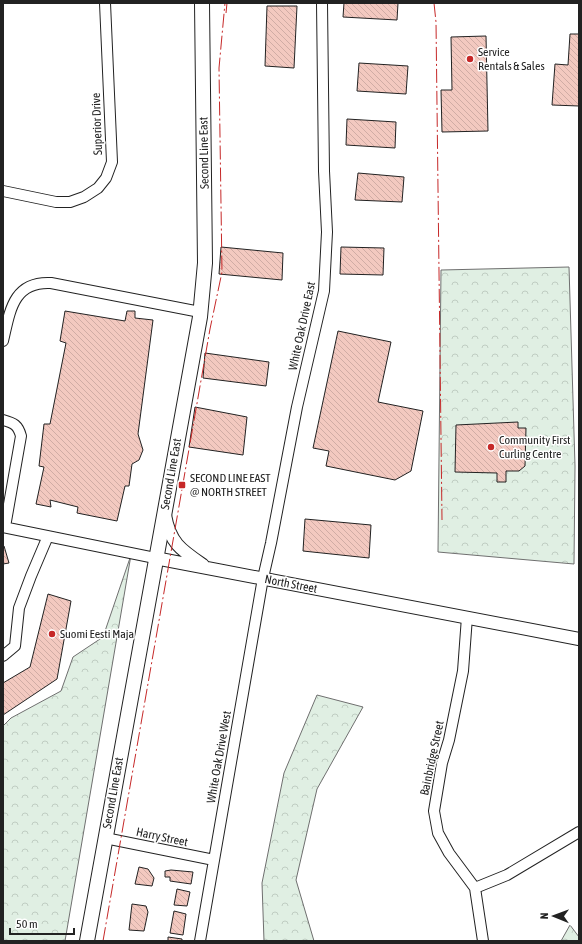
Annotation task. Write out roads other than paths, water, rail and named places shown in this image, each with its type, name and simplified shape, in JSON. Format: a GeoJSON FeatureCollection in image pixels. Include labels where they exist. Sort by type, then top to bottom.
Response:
{"type":"FeatureCollection","features":[{"type":"Feature","properties":{"kind":"highway","name":"Second Line East"},"geometry":{"type":"LineString","coordinates":[[87,941],[200,312],[205,263],[202,3]]}},
{"type":"Feature","properties":{"kind":"main road"},"geometry":{"type":"LineString","coordinates":[[164,510],[167,526],[176,543],[182,550],[208,568]]}},
{"type":"Feature","properties":{"kind":"main road","name":"North Street"},"geometry":{"type":"LineString","coordinates":[[155,558],[579,639]]}},
{"type":"Feature","properties":{"kind":"street","name":"Superior Drive"},"geometry":{"type":"LineString","coordinates":[[3,191],[56,202],[70,202],[84,197],[98,188],[106,178],[112,162],[106,3]]}},
{"type":"Feature","properties":{"kind":"street","name":"White Oak Drive East"},"geometry":{"type":"LineString","coordinates":[[263,578],[271,544],[297,407],[324,291],[327,232],[324,171],[322,3]]}},
{"type":"Feature","properties":{"kind":"street"},"geometry":{"type":"LineString","coordinates":[[3,341],[13,302],[20,293],[41,282],[200,312]]}},
{"type":"Feature","properties":{"kind":"street"},"geometry":{"type":"LineString","coordinates":[[3,420],[13,422],[17,425],[21,436],[4,527]]}},
{"type":"Feature","properties":{"kind":"street","name":"North Street"},"geometry":{"type":"LineString","coordinates":[[4,527],[155,558]]}},
{"type":"Feature","properties":{"kind":"street"},"geometry":{"type":"LineString","coordinates":[[3,656],[15,646],[19,608],[48,536]]}},
{"type":"Feature","properties":{"kind":"street","name":"White Oak Drive West"},"geometry":{"type":"LineString","coordinates":[[200,941],[263,578]]}},
{"type":"Feature","properties":{"kind":"street","name":"Bainbridge Street"},"geometry":{"type":"LineString","coordinates":[[467,617],[463,671],[449,740],[442,762],[434,811],[438,833],[449,853],[475,888],[483,941]]}},
{"type":"Feature","properties":{"kind":"street"},"geometry":{"type":"LineString","coordinates":[[475,888],[507,876],[579,832]]}},
{"type":"Feature","properties":{"kind":"street","name":"Harry Street"},"geometry":{"type":"LineString","coordinates":[[105,838],[214,860]]}},
{"type":"Feature","properties":{"kind":"place","name":"Service Rentals & Sales"},"geometry":{"type":"Point","coordinates":[470,59]}},
{"type":"Feature","properties":{"kind":"place","name":"Community First Curling Centre"},"geometry":{"type":"Point","coordinates":[491,447]}},
{"type":"Feature","properties":{"kind":"place","name":"SECOND LINE EAST @ NORTH STREET"},"geometry":{"type":"Point","coordinates":[182,485]}},
{"type":"Feature","properties":{"kind":"place","name":"Suomi Eesti Maja"},"geometry":{"type":"Point","coordinates":[52,634]}}]}
